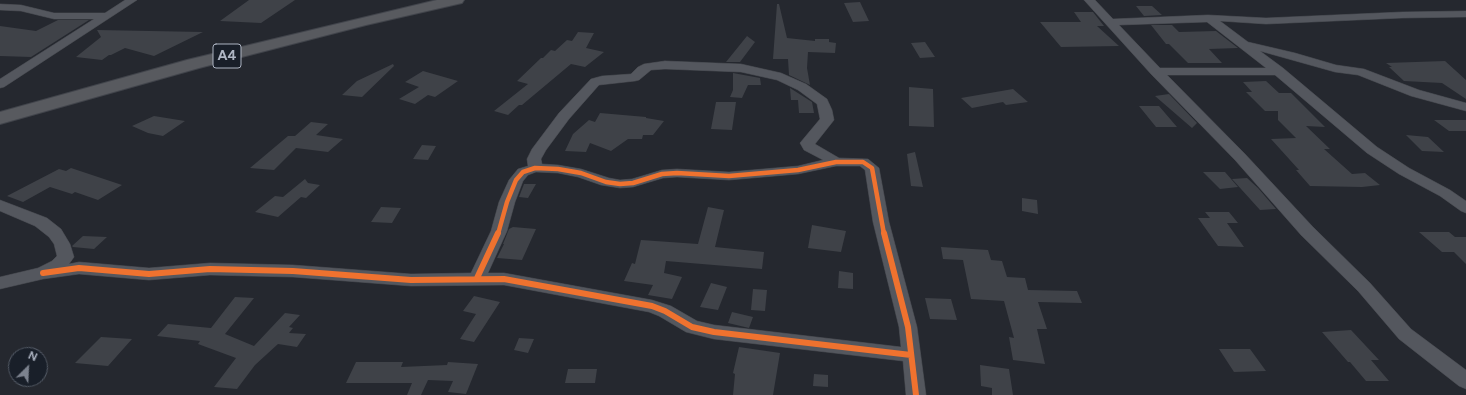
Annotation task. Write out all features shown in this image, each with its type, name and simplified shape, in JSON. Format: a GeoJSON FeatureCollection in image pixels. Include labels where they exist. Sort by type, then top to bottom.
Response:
{"type":"FeatureCollection","features":[{"type":"Feature","properties":{"kind":"highway","name":"A4"},"geometry":{"type":"LineString","coordinates":[[0,118],[201,62],[457,0]]}},
{"type":"Feature","properties":{"kind":"street"},"geometry":{"type":"LineString","coordinates":[[0,84],[132,0]]}},
{"type":"Feature","properties":{"kind":"street"},"geometry":{"type":"LineString","coordinates":[[1090,0],[1155,71],[1240,157],[1307,231],[1364,287],[1406,334],[1466,381]]}},
{"type":"Feature","properties":{"kind":"street"},"geometry":{"type":"LineString","coordinates":[[0,8],[21,8],[54,16],[106,16]]}},
{"type":"Feature","properties":{"kind":"street"},"geometry":{"type":"LineString","coordinates":[[1111,22],[1208,18],[1266,21],[1402,15],[1466,14]]}},
{"type":"Feature","properties":{"kind":"street"},"geometry":{"type":"LineString","coordinates":[[1208,18],[1279,71],[1372,150],[1404,171],[1445,193],[1466,208]]}},
{"type":"Feature","properties":{"kind":"street"},"geometry":{"type":"LineString","coordinates":[[1244,44],[1291,54],[1335,68],[1360,72],[1415,93],[1466,107]]}},
{"type":"Feature","properties":{"kind":"street"},"geometry":{"type":"LineString","coordinates":[[535,168],[534,159],[539,149],[564,116],[595,82],[635,77],[642,70],[648,67],[665,65],[741,68],[782,77],[802,87],[823,102],[827,120],[807,143],[809,147],[836,162]]}},
{"type":"Feature","properties":{"kind":"street"},"geometry":{"type":"LineString","coordinates":[[1155,71],[1279,71]]}},
{"type":"Feature","properties":{"kind":"street"},"geometry":{"type":"LineString","coordinates":[[0,74],[16,73]]}},
{"type":"Feature","properties":{"kind":"street"},"geometry":{"type":"LineString","coordinates":[[477,278],[499,231],[511,189],[523,172],[535,168],[558,169],[581,173],[606,182],[620,184],[633,183],[662,174],[677,173],[729,176],[769,174],[836,162],[863,162],[872,168],[881,222],[908,327],[916,395]]}},
{"type":"Feature","properties":{"kind":"street"},"geometry":{"type":"LineString","coordinates":[[0,205],[41,222],[55,233],[62,244],[66,257],[58,266],[44,273]]}},
{"type":"Feature","properties":{"kind":"street"},"geometry":{"type":"LineString","coordinates":[[0,283],[44,273],[79,268],[149,274],[210,269],[293,271],[411,280],[477,278],[504,279],[652,306],[665,311],[692,326],[714,332],[911,355]]}},
{"type":"Feature","properties":{"kind":"building"},"geometry":{"type":"Polygon","coordinates":[[[249,0],[295,0],[261,23],[220,21],[249,0]]]}},
{"type":"Feature","properties":{"kind":"building"},"geometry":{"type":"Polygon","coordinates":[[[860,2],[869,21],[853,22],[844,3],[860,2]]]}},
{"type":"Feature","properties":{"kind":"building"},"geometry":{"type":"Polygon","coordinates":[[[777,4],[779,4],[787,38],[815,41],[815,39],[829,39],[829,42],[836,43],[835,53],[808,52],[807,68],[810,85],[789,75],[788,59],[773,59],[777,4]]]}},
{"type":"Feature","properties":{"kind":"building"},"geometry":{"type":"Polygon","coordinates":[[[1136,6],[1152,6],[1162,15],[1144,16],[1136,6]]]}},
{"type":"Feature","properties":{"kind":"building"},"geometry":{"type":"Polygon","coordinates":[[[1074,12],[1093,12],[1104,26],[1097,26],[1119,46],[1061,47],[1040,22],[1081,22],[1074,12]]]}},
{"type":"Feature","properties":{"kind":"building"},"geometry":{"type":"Polygon","coordinates":[[[58,20],[89,20],[31,57],[0,56],[0,26],[36,31],[58,20]]]}},
{"type":"Feature","properties":{"kind":"building"},"geometry":{"type":"Polygon","coordinates":[[[1151,25],[1172,25],[1179,32],[1216,31],[1238,48],[1209,49],[1222,63],[1188,63],[1169,44],[1166,44],[1151,25]]]}},
{"type":"Feature","properties":{"kind":"building"},"geometry":{"type":"Polygon","coordinates":[[[97,30],[203,32],[154,56],[125,48],[102,60],[76,57],[101,37],[97,30]]]}},
{"type":"Feature","properties":{"kind":"building"},"geometry":{"type":"Polygon","coordinates":[[[578,32],[594,33],[586,48],[604,52],[585,67],[571,64],[508,115],[494,111],[528,84],[517,81],[541,58],[543,58],[551,50],[555,51],[567,40],[572,41],[578,32]]]}},
{"type":"Feature","properties":{"kind":"building"},"geometry":{"type":"Polygon","coordinates":[[[747,36],[755,42],[740,62],[726,62],[747,36]]]}},
{"type":"Feature","properties":{"kind":"building"},"geometry":{"type":"Polygon","coordinates":[[[925,42],[935,57],[920,58],[911,43],[925,42]]]}},
{"type":"Feature","properties":{"kind":"building"},"geometry":{"type":"Polygon","coordinates":[[[1445,61],[1466,80],[1466,99],[1442,83],[1404,81],[1389,67],[1392,67],[1386,63],[1445,61]]]}},
{"type":"Feature","properties":{"kind":"building"},"geometry":{"type":"Polygon","coordinates":[[[393,64],[394,66],[362,97],[342,95],[357,81],[393,64]]]}},
{"type":"Feature","properties":{"kind":"building"},"geometry":{"type":"Polygon","coordinates":[[[423,71],[458,81],[435,97],[428,95],[415,104],[399,99],[419,87],[405,82],[423,71]]]}},
{"type":"Feature","properties":{"kind":"building"},"geometry":{"type":"Polygon","coordinates":[[[733,73],[760,78],[761,85],[748,85],[742,98],[730,97],[733,90],[733,73]]]}},
{"type":"Feature","properties":{"kind":"building"},"geometry":{"type":"Polygon","coordinates":[[[1266,81],[1279,93],[1291,93],[1325,127],[1306,126],[1330,149],[1324,149],[1352,174],[1365,173],[1380,185],[1362,187],[1310,186],[1296,170],[1299,170],[1271,139],[1296,138],[1278,120],[1278,111],[1265,111],[1246,92],[1252,92],[1243,82],[1266,81]]]}},
{"type":"Feature","properties":{"kind":"building"},"geometry":{"type":"Polygon","coordinates":[[[909,87],[933,89],[934,127],[909,126],[909,87]]]}},
{"type":"Feature","properties":{"kind":"building"},"geometry":{"type":"Polygon","coordinates":[[[790,88],[812,102],[814,113],[799,113],[798,100],[791,100],[790,88]]]}},
{"type":"Feature","properties":{"kind":"building"},"geometry":{"type":"Polygon","coordinates":[[[1013,89],[1028,102],[1006,105],[1003,102],[972,108],[961,98],[1013,89]]]}},
{"type":"Feature","properties":{"kind":"building"},"geometry":{"type":"Polygon","coordinates":[[[1169,94],[1197,123],[1192,128],[1155,96],[1169,94]]]}},
{"type":"Feature","properties":{"kind":"building"},"geometry":{"type":"Polygon","coordinates":[[[716,102],[736,102],[732,130],[711,129],[716,102]]]}},
{"type":"Feature","properties":{"kind":"building"},"geometry":{"type":"Polygon","coordinates":[[[1139,106],[1159,106],[1177,127],[1156,127],[1139,106]]]}},
{"type":"Feature","properties":{"kind":"building"},"geometry":{"type":"Polygon","coordinates":[[[600,113],[646,117],[664,121],[653,135],[643,135],[642,139],[628,139],[611,151],[590,143],[586,152],[565,151],[573,134],[589,120],[595,122],[600,113]]]}},
{"type":"Feature","properties":{"kind":"building"},"geometry":{"type":"Polygon","coordinates":[[[154,116],[185,121],[163,136],[148,133],[132,126],[154,116]]]}},
{"type":"Feature","properties":{"kind":"building"},"geometry":{"type":"Polygon","coordinates":[[[1434,120],[1466,120],[1466,131],[1449,131],[1434,120]]]}},
{"type":"Feature","properties":{"kind":"building"},"geometry":{"type":"Polygon","coordinates":[[[311,122],[328,124],[316,135],[343,139],[328,152],[296,148],[274,170],[250,168],[288,136],[295,136],[311,122]]]}},
{"type":"Feature","properties":{"kind":"building"},"geometry":{"type":"Polygon","coordinates":[[[1406,135],[1428,137],[1444,152],[1422,151],[1406,135]]]}},
{"type":"Feature","properties":{"kind":"building"},"geometry":{"type":"Polygon","coordinates":[[[422,145],[436,146],[428,160],[413,159],[422,145]]]}},
{"type":"Feature","properties":{"kind":"building"},"geometry":{"type":"Polygon","coordinates":[[[915,152],[923,187],[911,186],[907,154],[915,152]]]}},
{"type":"Feature","properties":{"kind":"building"},"geometry":{"type":"Polygon","coordinates":[[[71,168],[122,185],[98,200],[75,192],[72,194],[50,187],[23,202],[7,196],[59,169],[66,171],[71,168]]]}},
{"type":"Feature","properties":{"kind":"building"},"geometry":{"type":"Polygon","coordinates":[[[1203,172],[1225,172],[1238,187],[1220,189],[1203,172]]]}},
{"type":"Feature","properties":{"kind":"building"},"geometry":{"type":"Polygon","coordinates":[[[1247,178],[1258,188],[1276,209],[1260,210],[1232,179],[1247,178]]]}},
{"type":"Feature","properties":{"kind":"building"},"geometry":{"type":"Polygon","coordinates":[[[305,179],[308,183],[320,185],[306,198],[301,197],[278,217],[255,212],[275,196],[283,197],[305,179]]]}},
{"type":"Feature","properties":{"kind":"building"},"geometry":{"type":"Polygon","coordinates":[[[524,184],[536,184],[528,198],[519,197],[524,184]]]}},
{"type":"Feature","properties":{"kind":"building"},"geometry":{"type":"Polygon","coordinates":[[[1022,198],[1037,200],[1038,214],[1022,211],[1022,198]]]}},
{"type":"Feature","properties":{"kind":"building"},"geometry":{"type":"Polygon","coordinates":[[[381,207],[401,208],[392,223],[371,222],[381,207]]]}},
{"type":"Feature","properties":{"kind":"building"},"geometry":{"type":"Polygon","coordinates":[[[708,207],[724,210],[715,247],[764,252],[762,269],[666,261],[664,273],[682,277],[672,299],[648,295],[653,285],[624,281],[632,263],[635,264],[641,240],[698,244],[708,207]]]}},
{"type":"Feature","properties":{"kind":"building"},"geometry":{"type":"Polygon","coordinates":[[[1205,212],[1229,212],[1238,223],[1227,223],[1244,247],[1218,246],[1198,218],[1210,218],[1205,212]]]}},
{"type":"Feature","properties":{"kind":"building"},"geometry":{"type":"Polygon","coordinates":[[[812,225],[846,231],[841,252],[808,248],[812,225]]]}},
{"type":"Feature","properties":{"kind":"building"},"geometry":{"type":"Polygon","coordinates":[[[513,227],[536,229],[522,260],[497,258],[509,229],[513,227]]]}},
{"type":"Feature","properties":{"kind":"building"},"geometry":{"type":"Polygon","coordinates":[[[1419,232],[1449,232],[1455,237],[1466,237],[1466,264],[1454,252],[1442,252],[1419,232]]]}},
{"type":"Feature","properties":{"kind":"building"},"geometry":{"type":"Polygon","coordinates":[[[83,236],[107,237],[94,249],[72,246],[83,236]]]}},
{"type":"Feature","properties":{"kind":"building"},"geometry":{"type":"Polygon","coordinates":[[[941,247],[988,250],[991,260],[1002,261],[1007,277],[1025,278],[1028,290],[1077,291],[1082,303],[1038,302],[1047,329],[1037,329],[1045,364],[1013,360],[1009,337],[1014,338],[1004,301],[971,299],[963,260],[943,259],[941,247]]]}},
{"type":"Feature","properties":{"kind":"building"},"geometry":{"type":"Polygon","coordinates":[[[839,271],[853,273],[853,289],[838,288],[839,271]]]}},
{"type":"Feature","properties":{"kind":"building"},"geometry":{"type":"Polygon","coordinates":[[[711,283],[727,287],[718,310],[700,307],[711,283]]]}},
{"type":"Feature","properties":{"kind":"building"},"geometry":{"type":"Polygon","coordinates":[[[753,289],[767,290],[765,311],[751,310],[753,289]]]}},
{"type":"Feature","properties":{"kind":"building"},"geometry":{"type":"Polygon","coordinates":[[[474,296],[500,302],[474,342],[460,339],[476,314],[463,311],[474,296]]]}},
{"type":"Feature","properties":{"kind":"building"},"geometry":{"type":"Polygon","coordinates":[[[235,297],[254,298],[225,334],[254,346],[285,313],[300,315],[289,327],[293,328],[289,333],[306,334],[297,347],[278,344],[255,365],[237,389],[214,387],[236,358],[198,344],[200,341],[157,336],[168,324],[211,328],[235,297]]]}},
{"type":"Feature","properties":{"kind":"building"},"geometry":{"type":"Polygon","coordinates":[[[925,298],[951,299],[957,320],[930,319],[925,298]]]}},
{"type":"Feature","properties":{"kind":"building"},"geometry":{"type":"Polygon","coordinates":[[[732,312],[753,317],[749,328],[728,323],[732,312]]]}},
{"type":"Feature","properties":{"kind":"building"},"geometry":{"type":"Polygon","coordinates":[[[1351,330],[1379,360],[1371,360],[1389,381],[1366,381],[1322,332],[1351,330]]]}},
{"type":"Feature","properties":{"kind":"building"},"geometry":{"type":"Polygon","coordinates":[[[101,337],[132,339],[108,366],[75,363],[101,337]]]}},
{"type":"Feature","properties":{"kind":"building"},"geometry":{"type":"Polygon","coordinates":[[[519,338],[534,339],[528,353],[514,350],[519,338]]]}},
{"type":"Feature","properties":{"kind":"building"},"geometry":{"type":"Polygon","coordinates":[[[739,347],[780,353],[773,395],[733,395],[735,374],[733,373],[739,347]]]}},
{"type":"Feature","properties":{"kind":"building"},"geometry":{"type":"Polygon","coordinates":[[[1219,349],[1250,349],[1266,371],[1234,372],[1219,349]]]}},
{"type":"Feature","properties":{"kind":"building"},"geometry":{"type":"Polygon","coordinates":[[[356,362],[403,362],[401,367],[447,365],[448,362],[478,364],[466,394],[448,392],[453,381],[428,380],[421,395],[407,395],[412,383],[346,383],[356,362]]]}},
{"type":"Feature","properties":{"kind":"building"},"geometry":{"type":"Polygon","coordinates":[[[980,365],[1009,369],[1013,395],[992,395],[992,388],[981,386],[980,365]]]}},
{"type":"Feature","properties":{"kind":"building"},"geometry":{"type":"Polygon","coordinates":[[[568,369],[597,369],[595,383],[565,383],[568,369]]]}},
{"type":"Feature","properties":{"kind":"building"},"geometry":{"type":"Polygon","coordinates":[[[814,374],[828,375],[828,387],[813,386],[814,374]]]}},
{"type":"Feature","properties":{"kind":"cycle path"},"geometry":{"type":"LineString","coordinates":[[477,278],[499,231],[507,202],[516,180],[523,172],[535,168],[558,169],[581,173],[606,182],[620,184],[633,183],[662,174],[677,173],[729,176],[798,170],[836,162],[863,162],[872,168],[881,222],[908,327],[916,395]]}},
{"type":"Feature","properties":{"kind":"cycle path"},"geometry":{"type":"LineString","coordinates":[[43,273],[79,268],[149,274],[210,269],[293,271],[411,280],[504,279],[652,306],[665,311],[692,327],[714,332],[911,355]]}}]}
